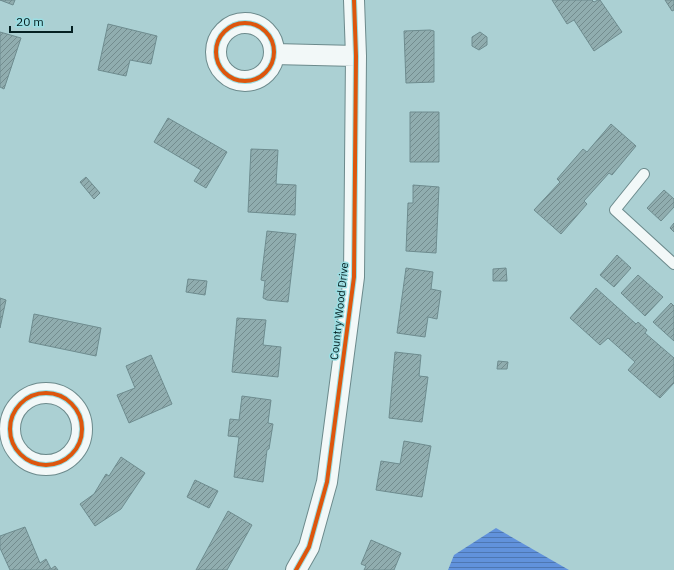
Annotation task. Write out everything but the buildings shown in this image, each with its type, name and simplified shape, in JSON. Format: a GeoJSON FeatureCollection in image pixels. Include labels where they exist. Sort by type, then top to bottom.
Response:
{"type":"FeatureCollection","features":[{"type":"Feature","properties":{"kind":"street","name":"Country Wood Drive"},"geometry":{"type":"LineString","coordinates":[[296,570],[309,547],[327,482],[354,278],[356,56],[354,0]]}},
{"type":"Feature","properties":{"kind":"street"},"geometry":{"type":"LineString","coordinates":[[274,54],[356,56]]}},
{"type":"Feature","properties":{"kind":"lane"},"geometry":{"type":"LineString","coordinates":[[644,174],[616,210],[674,264]]}},
{"type":"Feature","properties":{"kind":"water"},"geometry":{"type":"Polygon","coordinates":[[[496,528],[569,570],[448,570],[454,555],[496,528]]]}},
{"type":"Feature","properties":{"kind":"cycle path"},"geometry":{"type":"LineString","coordinates":[[296,570],[309,547],[327,482],[354,277],[356,56],[354,0]]}},
{"type":"Feature","properties":{"kind":"cycle path"},"geometry":{"type":"LineString","coordinates":[[245,23],[256,25],[269,36],[272,41],[274,52],[272,63],[261,76],[256,79],[245,81],[234,79],[221,68],[218,63],[216,52],[218,41],[229,28],[234,25],[245,23]]}},
{"type":"Feature","properties":{"kind":"cycle path"},"geometry":{"type":"LineString","coordinates":[[46,393],[66,399],[76,409],[82,429],[76,449],[66,459],[46,465],[26,459],[16,449],[10,429],[16,409],[26,399],[46,393]]}}]}
